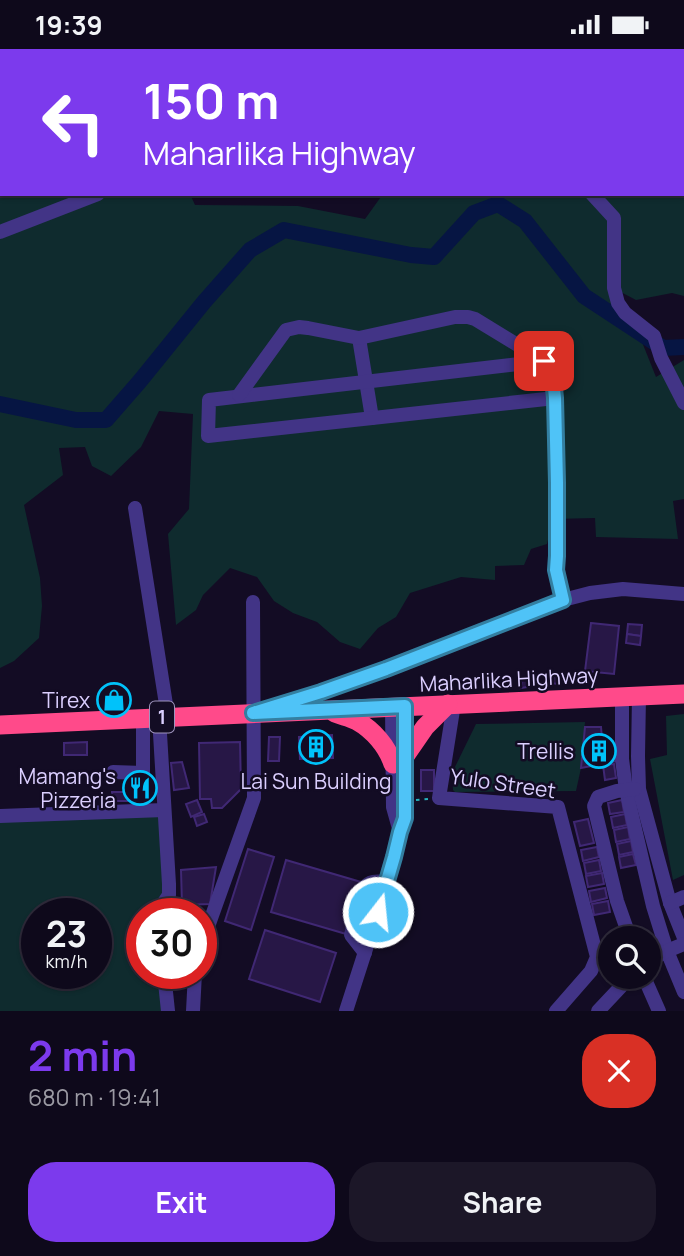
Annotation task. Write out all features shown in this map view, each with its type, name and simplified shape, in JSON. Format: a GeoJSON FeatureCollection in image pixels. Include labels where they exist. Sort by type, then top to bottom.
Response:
{"type":"FeatureCollection","features":[{"type":"Feature","properties":{"kind":"highway","name":"Maharlika Highway"},"geometry":{"type":"LineString","coordinates":[[0,725],[684,694]]}},
{"type":"Feature","properties":{"kind":"highway"},"geometry":{"type":"LineString","coordinates":[[324,709],[356,721],[399,760],[425,727],[451,704]]}},
{"type":"Feature","properties":{"kind":"street"},"geometry":{"type":"LineString","coordinates":[[0,232],[92,196]]}},
{"type":"Feature","properties":{"kind":"street"},"geometry":{"type":"LineString","coordinates":[[594,196],[614,218],[614,288],[618,303],[625,313],[654,336],[661,358],[684,403]]}},
{"type":"Feature","properties":{"kind":"street"},"geometry":{"type":"LineString","coordinates":[[239,395],[286,330],[299,327],[359,338],[455,317],[468,317],[544,361],[552,369],[555,398],[556,570],[563,600]]}},
{"type":"Feature","properties":{"kind":"street"},"geometry":{"type":"LineString","coordinates":[[359,338],[372,418]]}},
{"type":"Feature","properties":{"kind":"street"},"geometry":{"type":"LineString","coordinates":[[544,361],[209,400],[208,436],[555,398]]}},
{"type":"Feature","properties":{"kind":"street"},"geometry":{"type":"LineString","coordinates":[[135,508],[157,717],[169,884],[167,898]]}},
{"type":"Feature","properties":{"kind":"street"},"geometry":{"type":"LineString","coordinates":[[253,713],[373,674],[563,600],[623,589],[684,594]]}},
{"type":"Feature","properties":{"kind":"street"},"geometry":{"type":"LineString","coordinates":[[217,902],[254,798],[253,602]]}},
{"type":"Feature","properties":{"kind":"street"},"geometry":{"type":"LineString","coordinates":[[631,696],[622,759],[684,938]]}},
{"type":"Feature","properties":{"kind":"street","name":"Yulo Street"},"geometry":{"type":"LineString","coordinates":[[451,704],[439,798],[558,807],[597,957],[591,971],[556,1011]]}},
{"type":"Feature","properties":{"kind":"street"},"geometry":{"type":"LineString","coordinates":[[398,706],[399,760],[393,807],[400,832]]}},
{"type":"Feature","properties":{"kind":"street"},"geometry":{"type":"LineString","coordinates":[[113,772],[143,773],[157,717]]}},
{"type":"Feature","properties":{"kind":"street"},"geometry":{"type":"LineString","coordinates":[[346,1011],[405,818],[406,800],[399,760]]}},
{"type":"Feature","properties":{"kind":"street"},"geometry":{"type":"LineString","coordinates":[[626,926],[594,806],[598,797],[633,790]]}},
{"type":"Feature","properties":{"kind":"street"},"geometry":{"type":"LineString","coordinates":[[633,790],[653,906],[684,992]]}},
{"type":"Feature","properties":{"kind":"street"},"geometry":{"type":"LineString","coordinates":[[0,816],[164,810]]}},
{"type":"Feature","properties":{"kind":"street"},"geometry":{"type":"LineString","coordinates":[[365,953],[351,936],[363,889],[366,884],[374,881],[387,882]]}},
{"type":"Feature","properties":{"kind":"street"},"geometry":{"type":"LineString","coordinates":[[670,903],[684,897]]}},
{"type":"Feature","properties":{"kind":"street"},"geometry":{"type":"LineString","coordinates":[[661,954],[684,944]]}},
{"type":"Feature","properties":{"kind":"street"},"geometry":{"type":"LineString","coordinates":[[165,989],[168,1011]]}},
{"type":"Feature","properties":{"kind":"street"},"geometry":{"type":"LineString","coordinates":[[193,1011],[194,989]]}},
{"type":"Feature","properties":{"kind":"street"},"geometry":{"type":"LineString","coordinates":[[598,1011],[619,989]]}},
{"type":"Feature","properties":{"kind":"street"},"geometry":{"type":"LineString","coordinates":[[650,989],[659,1011]]}},
{"type":"Feature","properties":{"kind":"path"},"geometry":{"type":"LineString","coordinates":[[406,800],[439,798]]}},
{"type":"Feature","properties":{"kind":"green space"},"geometry":{"type":"Polygon","coordinates":[[[0,196],[191,196],[195,205],[298,206],[365,219],[382,196],[684,196],[684,296],[672,293],[636,300],[615,289],[638,332],[656,377],[684,360],[684,499],[673,501],[678,539],[596,537],[595,518],[553,519],[547,544],[531,549],[524,565],[495,566],[495,580],[461,577],[410,593],[396,617],[378,628],[360,649],[340,642],[317,622],[293,613],[274,601],[257,577],[230,568],[203,595],[196,610],[176,625],[168,534],[189,509],[193,414],[159,411],[141,447],[111,476],[92,466],[85,447],[59,448],[63,475],[24,505],[40,578],[42,606],[39,638],[14,661],[0,668],[0,196]]]}},
{"type":"Feature","properties":{"kind":"green space"},"geometry":{"type":"Polygon","coordinates":[[[684,714],[684,875],[673,880],[650,759],[667,755],[666,716],[684,714]]]}},
{"type":"Feature","properties":{"kind":"green space"},"geometry":{"type":"Polygon","coordinates":[[[585,722],[576,791],[453,790],[452,773],[476,724],[585,722]]]}},
{"type":"Feature","properties":{"kind":"green space"},"geometry":{"type":"Polygon","coordinates":[[[162,811],[170,883],[166,898],[126,898],[126,989],[167,989],[170,1011],[0,1011],[0,818],[162,811]]]}},
{"type":"Feature","properties":{"kind":"building"},"geometry":{"type":"Polygon","coordinates":[[[591,623],[619,626],[614,674],[585,671],[591,623]]]}},
{"type":"Feature","properties":{"kind":"building"},"geometry":{"type":"Polygon","coordinates":[[[628,624],[642,625],[641,636],[627,634],[628,624]]]}},
{"type":"Feature","properties":{"kind":"building"},"geometry":{"type":"Polygon","coordinates":[[[627,634],[641,636],[640,645],[626,643],[627,634]]]}},
{"type":"Feature","properties":{"kind":"building"},"geometry":{"type":"Polygon","coordinates":[[[549,673],[560,673],[560,684],[549,683],[549,673]]]}},
{"type":"Feature","properties":{"kind":"building"},"geometry":{"type":"Polygon","coordinates":[[[523,678],[534,680],[534,686],[521,688],[523,678]]]}},
{"type":"Feature","properties":{"kind":"building","name":"Trellis"},"geometry":{"type":"Polygon","coordinates":[[[585,727],[601,727],[602,739],[613,741],[617,761],[581,768],[585,727]]]}},
{"type":"Feature","properties":{"kind":"building","name":"Lai Sun Building"},"geometry":{"type":"Polygon","coordinates":[[[332,735],[333,758],[300,759],[299,737],[332,735]]]}},
{"type":"Feature","properties":{"kind":"building"},"geometry":{"type":"Polygon","coordinates":[[[269,737],[280,737],[279,761],[268,761],[269,737]]]}},
{"type":"Feature","properties":{"kind":"building"},"geometry":{"type":"Polygon","coordinates":[[[87,742],[87,755],[64,755],[64,743],[87,742]]]}},
{"type":"Feature","properties":{"kind":"building"},"geometry":{"type":"Polygon","coordinates":[[[240,742],[241,789],[222,808],[212,808],[211,799],[200,799],[199,743],[240,742]]]}},
{"type":"Feature","properties":{"kind":"building"},"geometry":{"type":"Polygon","coordinates":[[[182,762],[189,788],[174,790],[171,763],[182,762]]]}},
{"type":"Feature","properties":{"kind":"building"},"geometry":{"type":"Polygon","coordinates":[[[614,764],[616,778],[605,780],[603,765],[614,764]]]}},
{"type":"Feature","properties":{"kind":"building"},"geometry":{"type":"Polygon","coordinates":[[[421,770],[434,770],[434,791],[421,791],[421,770]]]}},
{"type":"Feature","properties":{"kind":"building"},"geometry":{"type":"Polygon","coordinates":[[[112,792],[147,792],[147,801],[112,801],[112,792]]]}},
{"type":"Feature","properties":{"kind":"building"},"geometry":{"type":"Polygon","coordinates":[[[197,800],[202,812],[191,817],[186,804],[197,800]]]}},
{"type":"Feature","properties":{"kind":"building"},"geometry":{"type":"Polygon","coordinates":[[[622,800],[624,812],[610,814],[608,803],[622,800]]]}},
{"type":"Feature","properties":{"kind":"building"},"geometry":{"type":"Polygon","coordinates":[[[204,814],[207,822],[197,826],[194,817],[204,814]]]}},
{"type":"Feature","properties":{"kind":"building"},"geometry":{"type":"Polygon","coordinates":[[[625,814],[627,825],[613,828],[611,817],[625,814]]]}},
{"type":"Feature","properties":{"kind":"building"},"geometry":{"type":"Polygon","coordinates":[[[588,819],[594,843],[580,846],[574,822],[588,819]]]}},
{"type":"Feature","properties":{"kind":"building"},"geometry":{"type":"Polygon","coordinates":[[[628,827],[630,839],[616,842],[614,830],[628,827]]]}},
{"type":"Feature","properties":{"kind":"building"},"geometry":{"type":"Polygon","coordinates":[[[631,841],[633,852],[619,855],[617,844],[631,841]]]}},
{"type":"Feature","properties":{"kind":"building"},"geometry":{"type":"Polygon","coordinates":[[[597,847],[599,857],[583,861],[581,850],[597,847]]]}},
{"type":"Feature","properties":{"kind":"building"},"geometry":{"type":"Polygon","coordinates":[[[248,849],[274,857],[251,930],[225,921],[248,849]]]}},
{"type":"Feature","properties":{"kind":"building"},"geometry":{"type":"Polygon","coordinates":[[[633,854],[636,865],[621,868],[619,857],[633,854]]]}},
{"type":"Feature","properties":{"kind":"building"},"geometry":{"type":"Polygon","coordinates":[[[286,860],[361,882],[346,934],[271,912],[286,860]]]}},
{"type":"Feature","properties":{"kind":"building"},"geometry":{"type":"Polygon","coordinates":[[[599,860],[601,871],[586,874],[584,863],[599,860]]]}},
{"type":"Feature","properties":{"kind":"building"},"geometry":{"type":"Polygon","coordinates":[[[216,867],[211,898],[182,898],[181,870],[216,867]]]}},
{"type":"Feature","properties":{"kind":"building"},"geometry":{"type":"Polygon","coordinates":[[[602,873],[604,884],[588,887],[586,876],[602,873]]]}},
{"type":"Feature","properties":{"kind":"building"},"geometry":{"type":"Polygon","coordinates":[[[605,888],[607,898],[591,902],[589,891],[605,888]]]}},
{"type":"Feature","properties":{"kind":"building"},"geometry":{"type":"Polygon","coordinates":[[[608,901],[610,912],[594,915],[592,904],[608,901]]]}},
{"type":"Feature","properties":{"kind":"building"},"geometry":{"type":"Polygon","coordinates":[[[265,930],[336,953],[320,1002],[249,979],[265,930]]]}},
{"type":"Feature","properties":{"kind":"waterway"},"geometry":{"type":"LineString","coordinates":[[0,404],[76,420],[106,420],[250,250],[284,230],[411,255],[434,257],[474,213],[498,204],[525,221],[584,296],[663,348],[684,347]]}},
{"type":"Feature","properties":{"kind":"place","name":"Tirex"},"geometry":{"type":"Point","coordinates":[114,700]}},
{"type":"Feature","properties":{"kind":"place","name":"Lai Sun Building"},"geometry":{"type":"Point","coordinates":[316,747]}},
{"type":"Feature","properties":{"kind":"place","name":"Trellis"},"geometry":{"type":"Point","coordinates":[599,751]}},
{"type":"Feature","properties":{"kind":"place","name":"Mamang's Pizzeria"},"geometry":{"type":"Point","coordinates":[140,788]}},
{"type":"Feature","properties":{"kind":"route"},"geometry":{"type":"LineString","coordinates":[[378,912],[405,818],[405,706],[253,713],[386,669],[563,600],[556,570],[555,398],[552,369],[544,361]]}}]}
